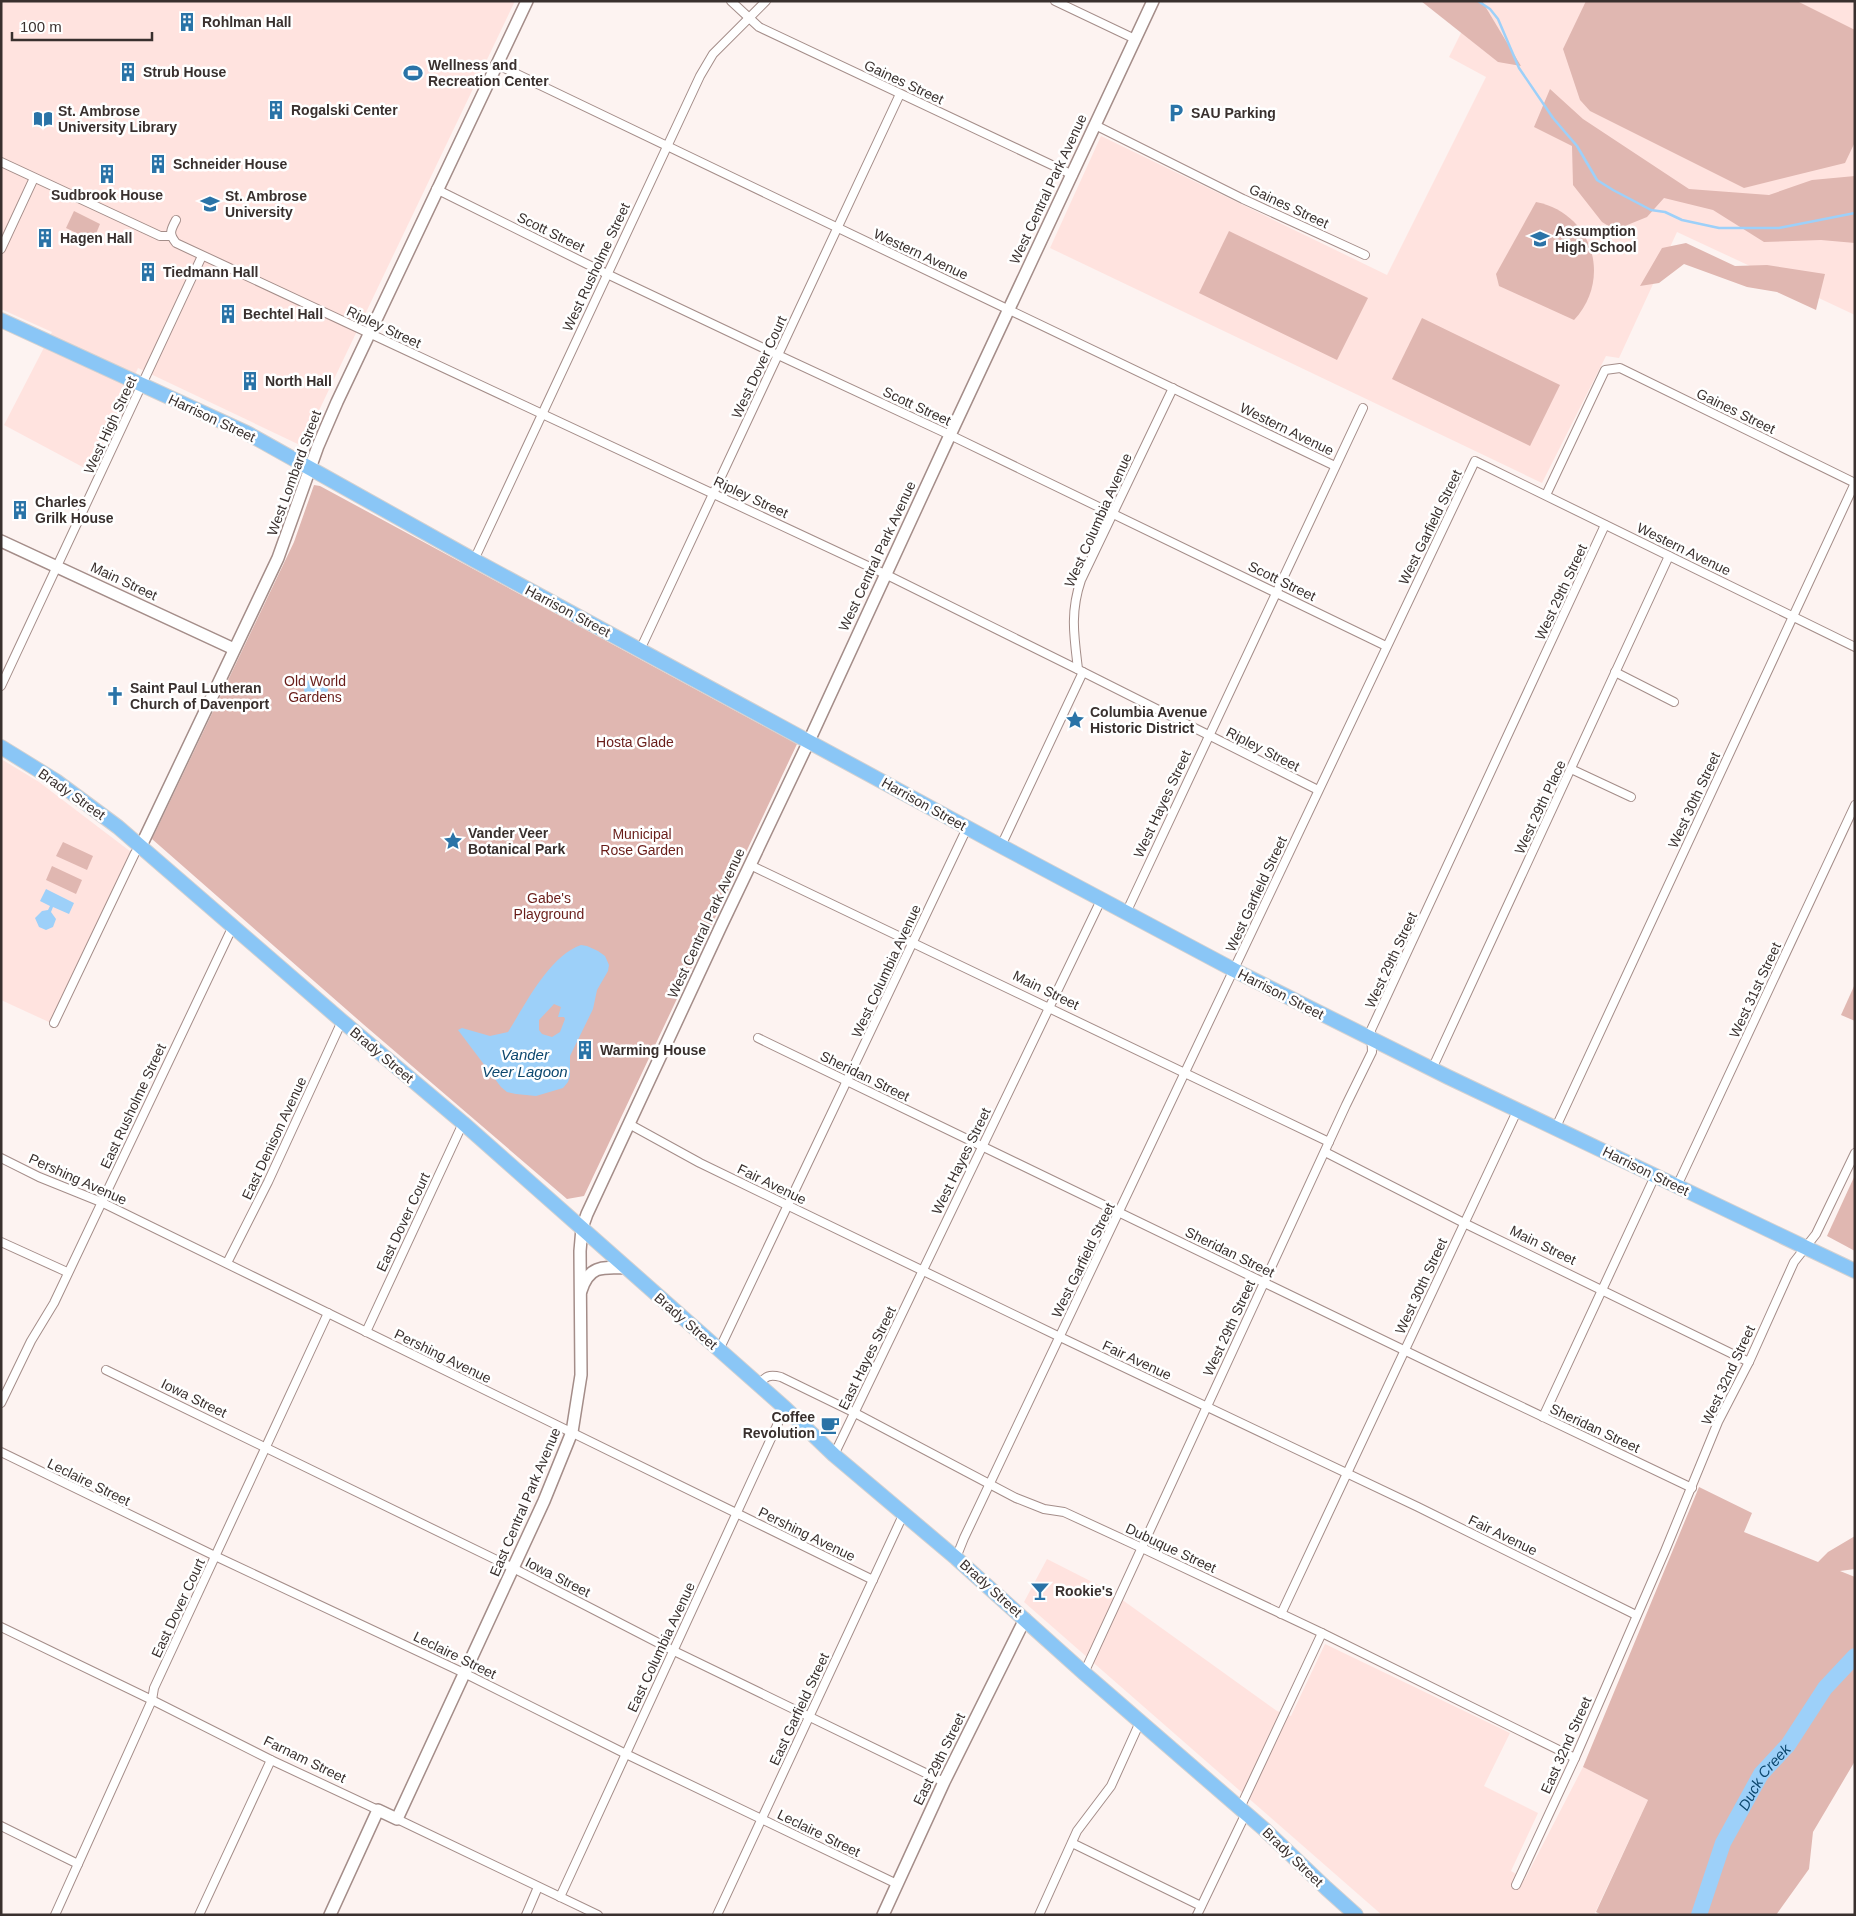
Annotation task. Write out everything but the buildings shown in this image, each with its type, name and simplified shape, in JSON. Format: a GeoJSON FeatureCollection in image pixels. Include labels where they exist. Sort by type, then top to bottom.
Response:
{"type":"FeatureCollection","features":[{"type":"Feature","properties":{"kind":"highway","name":"Harrison Street"},"geometry":{"type":"LineString","coordinates":[[1,320],[215,418],[310,467],[474,560],[967,828],[1234,970],[1432,1069],[1855,1271]]}},
{"type":"Feature","properties":{"kind":"highway","name":"Brady Street"},"geometry":{"type":"LineString","coordinates":[[1,746],[56,781],[118,827],[342,1022],[464,1123],[785,1408],[834,1455],[956,1558],[1084,1673],[1243,1811],[1353,1914]]}},
{"type":"Feature","properties":{"kind":"street","name":"West Lombard Street"},"geometry":{"type":"LineString","coordinates":[[141,846],[278,558],[310,467],[368,334],[436,189],[462,141],[527,1]]}},
{"type":"Feature","properties":{"kind":"street","name":"Gaines Street"},"geometry":{"type":"LineString","coordinates":[[731,1],[759,28],[1073,175]]}},
{"type":"Feature","properties":{"kind":"street","name":"West Rusholme Street"},"geometry":{"type":"LineString","coordinates":[[474,560],[700,76],[713,54],[766,1]]}},
{"type":"Feature","properties":{"kind":"street"},"geometry":{"type":"LineString","coordinates":[[1055,1],[1135,39]]}},
{"type":"Feature","properties":{"kind":"street","name":"West Central Park Avenue"},"geometry":{"type":"LineString","coordinates":[[629,1124],[1153,1]]}},
{"type":"Feature","properties":{"kind":"street","name":"Western Avenue"},"geometry":{"type":"LineString","coordinates":[[498,65],[1335,466]]}},
{"type":"Feature","properties":{"kind":"street","name":"West Dover Court"},"geometry":{"type":"LineString","coordinates":[[640,650],[900,94]]}},
{"type":"Feature","properties":{"kind":"street","name":"Gaines Street"},"geometry":{"type":"LineString","coordinates":[[1095,124],[1243,198],[1365,255]]}},
{"type":"Feature","properties":{"kind":"street","name":"Ripley Street"},"geometry":{"type":"LineString","coordinates":[[1,162],[160,236],[170,236],[176,244],[885,574],[1081,670],[1318,790]]}},
{"type":"Feature","properties":{"kind":"street"},"geometry":{"type":"LineString","coordinates":[[1,249],[34,178]]}},
{"type":"Feature","properties":{"kind":"street","name":"Scott Street"},"geometry":{"type":"LineString","coordinates":[[436,189],[607,274],[950,434],[1386,646]]}},
{"type":"Feature","properties":{"kind":"street"},"geometry":{"type":"LineString","coordinates":[[170,236],[176,220]]}},
{"type":"Feature","properties":{"kind":"street","name":"West High Street"},"geometry":{"type":"LineString","coordinates":[[1,686],[202,256]]}},
{"type":"Feature","properties":{"kind":"street","name":"Gaines Street"},"geometry":{"type":"LineString","coordinates":[[1546,495],[1605,370],[1620,368],[1855,483]]}},
{"type":"Feature","properties":{"kind":"street","name":"West Columbia Avenue"},"geometry":{"type":"LineString","coordinates":[[1081,670],[1073,627],[1077,592],[1173,388]]}},
{"type":"Feature","properties":{"kind":"street","name":"West Hayes Street"},"geometry":{"type":"LineString","coordinates":[[1126,913],[1363,408]]}},
{"type":"Feature","properties":{"kind":"street","name":"Western Avenue"},"geometry":{"type":"LineString","coordinates":[[1476,461],[1855,647]]}},
{"type":"Feature","properties":{"kind":"street","name":"West Garfield Street"},"geometry":{"type":"LineString","coordinates":[[1060,1337],[1186,1074],[1386,646],[1476,461]]}},
{"type":"Feature","properties":{"kind":"street","name":"West 30th Street"},"geometry":{"type":"LineString","coordinates":[[1556,1127],[1855,483]]}},
{"type":"Feature","properties":{"kind":"street","name":"West 29th Street"},"geometry":{"type":"LineString","coordinates":[[1206,1406],[1372,1052],[1372,1030],[1606,525]]}},
{"type":"Feature","properties":{"kind":"street","name":"Main Street"},"geometry":{"type":"LineString","coordinates":[[1,541],[234,649]]}},
{"type":"Feature","properties":{"kind":"street","name":"West 29th Place"},"geometry":{"type":"LineString","coordinates":[[1432,1069],[1669,556]]}},
{"type":"Feature","properties":{"kind":"street"},"geometry":{"type":"LineString","coordinates":[[1001,846],[1081,670]]}},
{"type":"Feature","properties":{"kind":"street"},"geometry":{"type":"LineString","coordinates":[[1615,672],[1674,702]]}},
{"type":"Feature","properties":{"kind":"street"},"geometry":{"type":"LineString","coordinates":[[1571,769],[1631,797]]}},
{"type":"Feature","properties":{"kind":"street","name":"West 31st Street"},"geometry":{"type":"LineString","coordinates":[[1677,1186],[1855,805]]}},
{"type":"Feature","properties":{"kind":"street","name":"West Columbia Avenue"},"geometry":{"type":"LineString","coordinates":[[788,1206],[967,828]]}},
{"type":"Feature","properties":{"kind":"street"},"geometry":{"type":"LineString","coordinates":[[54,1023],[135,853],[141,846]]}},
{"type":"Feature","properties":{"kind":"street","name":"Main Street"},"geometry":{"type":"LineString","coordinates":[[750,865],[1329,1142]]}},
{"type":"Feature","properties":{"kind":"street","name":"West Hayes Street"},"geometry":{"type":"LineString","coordinates":[[923,1270],[1101,900]]}},
{"type":"Feature","properties":{"kind":"street","name":"East Rusholme Street"},"geometry":{"type":"LineString","coordinates":[[1,1403],[30,1341],[54,1303],[67,1272],[233,926]]}},
{"type":"Feature","properties":{"kind":"street","name":"East Denison Avenue"},"geometry":{"type":"LineString","coordinates":[[227,1263],[268,1182],[342,1022]]}},
{"type":"Feature","properties":{"kind":"street","name":"Sheridan Street"},"geometry":{"type":"LineString","coordinates":[[758,1038],[1692,1488]]}},
{"type":"Feature","properties":{"kind":"street","name":"West 30th Street"},"geometry":{"type":"LineString","coordinates":[[1281,1614],[1518,1109]]}},
{"type":"Feature","properties":{"kind":"street","name":"East Dover Court"},"geometry":{"type":"LineString","coordinates":[[366,1332],[464,1123]]}},
{"type":"Feature","properties":{"kind":"street","name":"Fair Avenue"},"geometry":{"type":"LineString","coordinates":[[629,1124],[700,1163],[788,1206],[1348,1473],[1636,1615]]}},
{"type":"Feature","properties":{"kind":"street","name":"East Central Park Avenue"},"geometry":{"type":"LineString","coordinates":[[397,1819],[544,1501],[572,1432],[581,1375],[580,1251],[582,1228],[629,1124]]}},
{"type":"Feature","properties":{"kind":"street","name":"Main Street"},"geometry":{"type":"LineString","coordinates":[[1325,1152],[1464,1223],[1749,1362]]}},
{"type":"Feature","properties":{"kind":"street","name":"West 32nd Street"},"geometry":{"type":"LineString","coordinates":[[1636,1615],[1692,1488],[1718,1422],[1749,1362],[1794,1262],[1816,1234],[1855,1153]]}},
{"type":"Feature","properties":{"kind":"street","name":"Pershing Avenue"},"geometry":{"type":"LineString","coordinates":[[1,1158],[39,1177],[101,1202],[873,1580]]}},
{"type":"Feature","properties":{"kind":"street"},"geometry":{"type":"LineString","coordinates":[[1544,1417],[1655,1176]]}},
{"type":"Feature","properties":{"kind":"street"},"geometry":{"type":"LineString","coordinates":[[719,1350],[788,1206]]}},
{"type":"Feature","properties":{"kind":"street"},"geometry":{"type":"LineString","coordinates":[[1,1242],[67,1272]]}},
{"type":"Feature","properties":{"kind":"street"},"geometry":{"type":"LineString","coordinates":[[580,1293],[584,1283],[596,1269],[603,1267],[626,1268]]}},
{"type":"Feature","properties":{"kind":"street","name":"East Hayes Street"},"geometry":{"type":"LineString","coordinates":[[834,1455],[923,1270]]}},
{"type":"Feature","properties":{"kind":"street","name":"East Dover Court"},"geometry":{"type":"LineString","coordinates":[[55,1915],[152,1700],[154,1688],[328,1313]]}},
{"type":"Feature","properties":{"kind":"street"},"geometry":{"type":"LineString","coordinates":[[956,1558],[1060,1337]]}},
{"type":"Feature","properties":{"kind":"street","name":"Iowa Street"},"geometry":{"type":"LineString","coordinates":[[106,1370],[513,1568],[674,1650],[944,1782]]}},
{"type":"Feature","properties":{"kind":"street","name":"Dubuque Street"},"geometry":{"type":"LineString","coordinates":[[758,1384],[770,1374],[775,1376],[855,1413],[1016,1498],[1044,1508],[1064,1512],[1142,1548],[1322,1633],[1575,1758]]}},
{"type":"Feature","properties":{"kind":"street"},"geometry":{"type":"LineString","coordinates":[[1084,1673],[1206,1406]]}},
{"type":"Feature","properties":{"kind":"street","name":"East Columbia Avenue"},"geometry":{"type":"LineString","coordinates":[[560,1896],[785,1408]]}},
{"type":"Feature","properties":{"kind":"street","name":"Leclaire Street"},"geometry":{"type":"LineString","coordinates":[[1,1452],[215,1556],[464,1673],[626,1754],[897,1884]]}},
{"type":"Feature","properties":{"kind":"street","name":"East Garfield Street"},"geometry":{"type":"LineString","coordinates":[[717,1915],[904,1513]]}},
{"type":"Feature","properties":{"kind":"street","name":"East 32nd Street"},"geometry":{"type":"LineString","coordinates":[[1516,1885],[1575,1758],[1636,1615]]}},
{"type":"Feature","properties":{"kind":"street","name":"East 29th Street"},"geometry":{"type":"LineString","coordinates":[[883,1915],[944,1782],[1025,1619]]}},
{"type":"Feature","properties":{"kind":"street","name":"Farnam Street"},"geometry":{"type":"LineString","coordinates":[[1,1627],[271,1760],[598,1915]]}},
{"type":"Feature","properties":{"kind":"street"},"geometry":{"type":"LineString","coordinates":[[1197,1915],[1322,1633]]}},
{"type":"Feature","properties":{"kind":"street"},"geometry":{"type":"LineString","coordinates":[[1039,1915],[1077,1831],[1111,1786],[1140,1722]]}},
{"type":"Feature","properties":{"kind":"street"},"geometry":{"type":"LineString","coordinates":[[199,1915],[271,1760]]}},
{"type":"Feature","properties":{"kind":"street"},"geometry":{"type":"LineString","coordinates":[[330,1915],[378,1810]]}},
{"type":"Feature","properties":{"kind":"street"},"geometry":{"type":"LineString","coordinates":[[1,1826],[78,1864]]}},
{"type":"Feature","properties":{"kind":"street"},"geometry":{"type":"LineString","coordinates":[[1072,1843],[1201,1906]]}},
{"type":"Feature","properties":{"kind":"street"},"geometry":{"type":"LineString","coordinates":[[526,1915],[538,1887]]}},
{"type":"Feature","properties":{"kind":"shaded area","name":"St. Ambrose University"},"geometry":{"type":"Polygon","coordinates":[[[1,1],[515,1],[302,446],[138,368],[92,472],[4,425],[52,332],[1,309],[1,1]]]}},
{"type":"Feature","properties":{"kind":"shaded area","name":"Assumption High School"},"geometry":{"type":"Polygon","coordinates":[[[1477,1],[1855,1],[1855,315],[1677,232],[1619,358],[1606,356],[1542,483],[1050,248],[1101,136],[1387,275],[1486,77],[1449,57],[1477,1]]]}},
{"type":"Feature","properties":{"kind":"shaded area"},"geometry":{"type":"Polygon","coordinates":[[[1,759],[39,782],[131,852],[51,1023],[1,1000],[1,759]]]}},
{"type":"Feature","properties":{"kind":"shaded area"},"geometry":{"type":"Polygon","coordinates":[[[1047,1559],[1110,1591],[1277,1711],[1291,1716],[1325,1644],[1510,1733],[1484,1786],[1538,1813],[1511,1871],[1525,1879],[1583,1767],[1648,1800],[1594,1915],[1382,1915],[1024,1602],[1047,1559]]]}},
{"type":"Feature","properties":{"kind":"green space"},"geometry":{"type":"Polygon","coordinates":[[[1421,1],[1482,1],[1521,66],[1498,62],[1421,1]]]}},
{"type":"Feature","properties":{"kind":"green space"},"geometry":{"type":"Polygon","coordinates":[[[1586,1],[1797,1],[1855,30],[1855,142],[1845,163],[1744,188],[1590,111],[1580,100],[1563,49],[1586,1]]]}},
{"type":"Feature","properties":{"kind":"green space"},"geometry":{"type":"Polygon","coordinates":[[[1550,89],[1583,119],[1689,189],[1769,195],[1812,180],[1855,176],[1855,243],[1821,240],[1764,242],[1713,210],[1664,198],[1647,217],[1615,230],[1602,222],[1573,185],[1572,146],[1534,127],[1550,89]]]}},
{"type":"Feature","properties":{"kind":"green space"},"geometry":{"type":"Polygon","coordinates":[[[1536,202],[1555,209],[1571,219],[1583,233],[1591,249],[1594,267],[1592,285],[1586,303],[1574,320],[1499,286],[1496,274],[1536,202]]]}},
{"type":"Feature","properties":{"kind":"green space"},"geometry":{"type":"Polygon","coordinates":[[[74,211],[100,224],[93,241],[66,228],[74,211]]]}},
{"type":"Feature","properties":{"kind":"green space"},"geometry":{"type":"Polygon","coordinates":[[[1229,231],[1368,298],[1337,360],[1199,293],[1229,231]]]}},
{"type":"Feature","properties":{"kind":"green space"},"geometry":{"type":"Polygon","coordinates":[[[1686,243],[1735,266],[1767,265],[1825,274],[1816,310],[1777,292],[1747,287],[1684,264],[1659,283],[1640,286],[1662,248],[1686,243]]]}},
{"type":"Feature","properties":{"kind":"green space"},"geometry":{"type":"Polygon","coordinates":[[[1422,318],[1560,385],[1530,446],[1392,379],[1422,318]]]}},
{"type":"Feature","properties":{"kind":"green space","name":"Vander Veer Botanical Park"},"geometry":{"type":"Polygon","coordinates":[[[314,485],[320,486],[797,744],[584,1196],[567,1199],[152,839],[294,542],[314,485]]]}},
{"type":"Feature","properties":{"kind":"green space"},"geometry":{"type":"Polygon","coordinates":[[[63,842],[93,856],[87,870],[56,856],[63,842]]]}},
{"type":"Feature","properties":{"kind":"green space"},"geometry":{"type":"Polygon","coordinates":[[[52,866],[82,880],[76,894],[46,880],[52,866]]]}},
{"type":"Feature","properties":{"kind":"green space"},"geometry":{"type":"Polygon","coordinates":[[[1855,984],[1855,1021],[1841,1015],[1855,984]]]}},
{"type":"Feature","properties":{"kind":"green space"},"geometry":{"type":"Polygon","coordinates":[[[1855,1175],[1855,1251],[1827,1236],[1855,1175]]]}},
{"type":"Feature","properties":{"kind":"green space"},"geometry":{"type":"Polygon","coordinates":[[[1699,1487],[1752,1513],[1744,1532],[1818,1562],[1828,1552],[1855,1536],[1855,1569],[1840,1571],[1855,1577],[1855,1761],[1813,1832],[1809,1869],[1776,1915],[1602,1915],[1596,1912],[1648,1800],[1583,1767],[1699,1487]]]}},
{"type":"Feature","properties":{"kind":"water"},"geometry":{"type":"Polygon","coordinates":[[[316,677],[325,680],[328,689],[325,698],[316,701],[307,698],[304,689],[307,680],[316,677]]]}},
{"type":"Feature","properties":{"kind":"water"},"geometry":{"type":"Polygon","coordinates":[[[46,889],[74,903],[69,914],[53,907],[51,912],[56,919],[53,927],[46,930],[39,927],[35,918],[42,911],[48,910],[50,906],[40,901],[46,889]]]}},
{"type":"Feature","properties":{"kind":"water","name":"Vander Veer Lagoon"},"geometry":{"type":"Polygon","coordinates":[[[581,945],[587,946],[605,956],[609,965],[608,971],[597,990],[593,1009],[570,1056],[570,1076],[568,1082],[563,1088],[536,1096],[507,1092],[501,1087],[458,1030],[462,1028],[490,1036],[508,1032],[548,970],[569,951],[581,945]],[[554,1004],[539,1020],[539,1030],[542,1034],[552,1037],[560,1032],[565,1019],[564,1017],[558,1017],[561,1007],[554,1004]]]}},
{"type":"Feature","properties":{"kind":"waterway"},"geometry":{"type":"LineString","coordinates":[[1478,1],[1490,9],[1498,19],[1519,68],[1553,118],[1577,146],[1597,180],[1613,190],[1651,210],[1665,212],[1682,220],[1719,228],[1779,228],[1855,213]]}},
{"type":"Feature","properties":{"kind":"waterway","name":"Duck Creek"},"geometry":{"type":"LineString","coordinates":[[1699,1915],[1723,1843],[1761,1774],[1788,1745],[1825,1688],[1855,1656]]}},
{"type":"Feature","properties":{"kind":"place","name":"Rohlman Hall"},"geometry":{"type":"Point","coordinates":[187,22]}},
{"type":"Feature","properties":{"kind":"place","name":"Strub House"},"geometry":{"type":"Point","coordinates":[128,72]}},
{"type":"Feature","properties":{"kind":"place","name":"Wellness and Recreation Center"},"geometry":{"type":"Point","coordinates":[413,73]}},
{"type":"Feature","properties":{"kind":"place","name":"Rogalski Center"},"geometry":{"type":"Point","coordinates":[276,110]}},
{"type":"Feature","properties":{"kind":"place","name":"SAU Parking"},"geometry":{"type":"Point","coordinates":[1176,113]}},
{"type":"Feature","properties":{"kind":"place","name":"St. Ambrose University Library"},"geometry":{"type":"Point","coordinates":[43,119]}},
{"type":"Feature","properties":{"kind":"place","name":"Schneider House"},"geometry":{"type":"Point","coordinates":[158,164]}},
{"type":"Feature","properties":{"kind":"place","name":"Sudbrook House"},"geometry":{"type":"Point","coordinates":[107,174]}},
{"type":"Feature","properties":{"kind":"place","name":"St. Ambrose University"},"geometry":{"type":"Point","coordinates":[210,204]}},
{"type":"Feature","properties":{"kind":"place","name":"Hagen Hall"},"geometry":{"type":"Point","coordinates":[45,238]}},
{"type":"Feature","properties":{"kind":"place","name":"Assumption High School"},"geometry":{"type":"Point","coordinates":[1540,239]}},
{"type":"Feature","properties":{"kind":"place","name":"Tiedmann Hall"},"geometry":{"type":"Point","coordinates":[148,272]}},
{"type":"Feature","properties":{"kind":"place","name":"Bechtel Hall"},"geometry":{"type":"Point","coordinates":[228,314]}},
{"type":"Feature","properties":{"kind":"place","name":"North Hall"},"geometry":{"type":"Point","coordinates":[250,381]}},
{"type":"Feature","properties":{"kind":"place","name":"Charles Grilk House"},"geometry":{"type":"Point","coordinates":[20,510]}},
{"type":"Feature","properties":{"kind":"place","name":"Saint Paul Lutheran Church of Davenport"},"geometry":{"type":"Point","coordinates":[115,696]}},
{"type":"Feature","properties":{"kind":"place","name":"Columbia Avenue Historic District"},"geometry":{"type":"Point","coordinates":[1075,720]}},
{"type":"Feature","properties":{"kind":"place","name":"Vander Veer Botanical Park"},"geometry":{"type":"Point","coordinates":[453,841]}},
{"type":"Feature","properties":{"kind":"place","name":"Warming House"},"geometry":{"type":"Point","coordinates":[585,1050]}},
{"type":"Feature","properties":{"kind":"place","name":"Coffee Revolution"},"geometry":{"type":"Point","coordinates":[830,1425]}},
{"type":"Feature","properties":{"kind":"place","name":"Rookie's"},"geometry":{"type":"Point","coordinates":[1040,1591]}},
{"type":"Feature","properties":{"kind":"park label","name":"Old World Gardens"},"geometry":{"type":"Point","coordinates":[315,690]}},
{"type":"Feature","properties":{"kind":"park label","name":"Hosta Glade"},"geometry":{"type":"Point","coordinates":[635,742]}},
{"type":"Feature","properties":{"kind":"park label","name":"Municipal Rose Garden"},"geometry":{"type":"Point","coordinates":[642,842]}},
{"type":"Feature","properties":{"kind":"park label","name":"Gabe's Playground"},"geometry":{"type":"Point","coordinates":[549,906]}}]}
